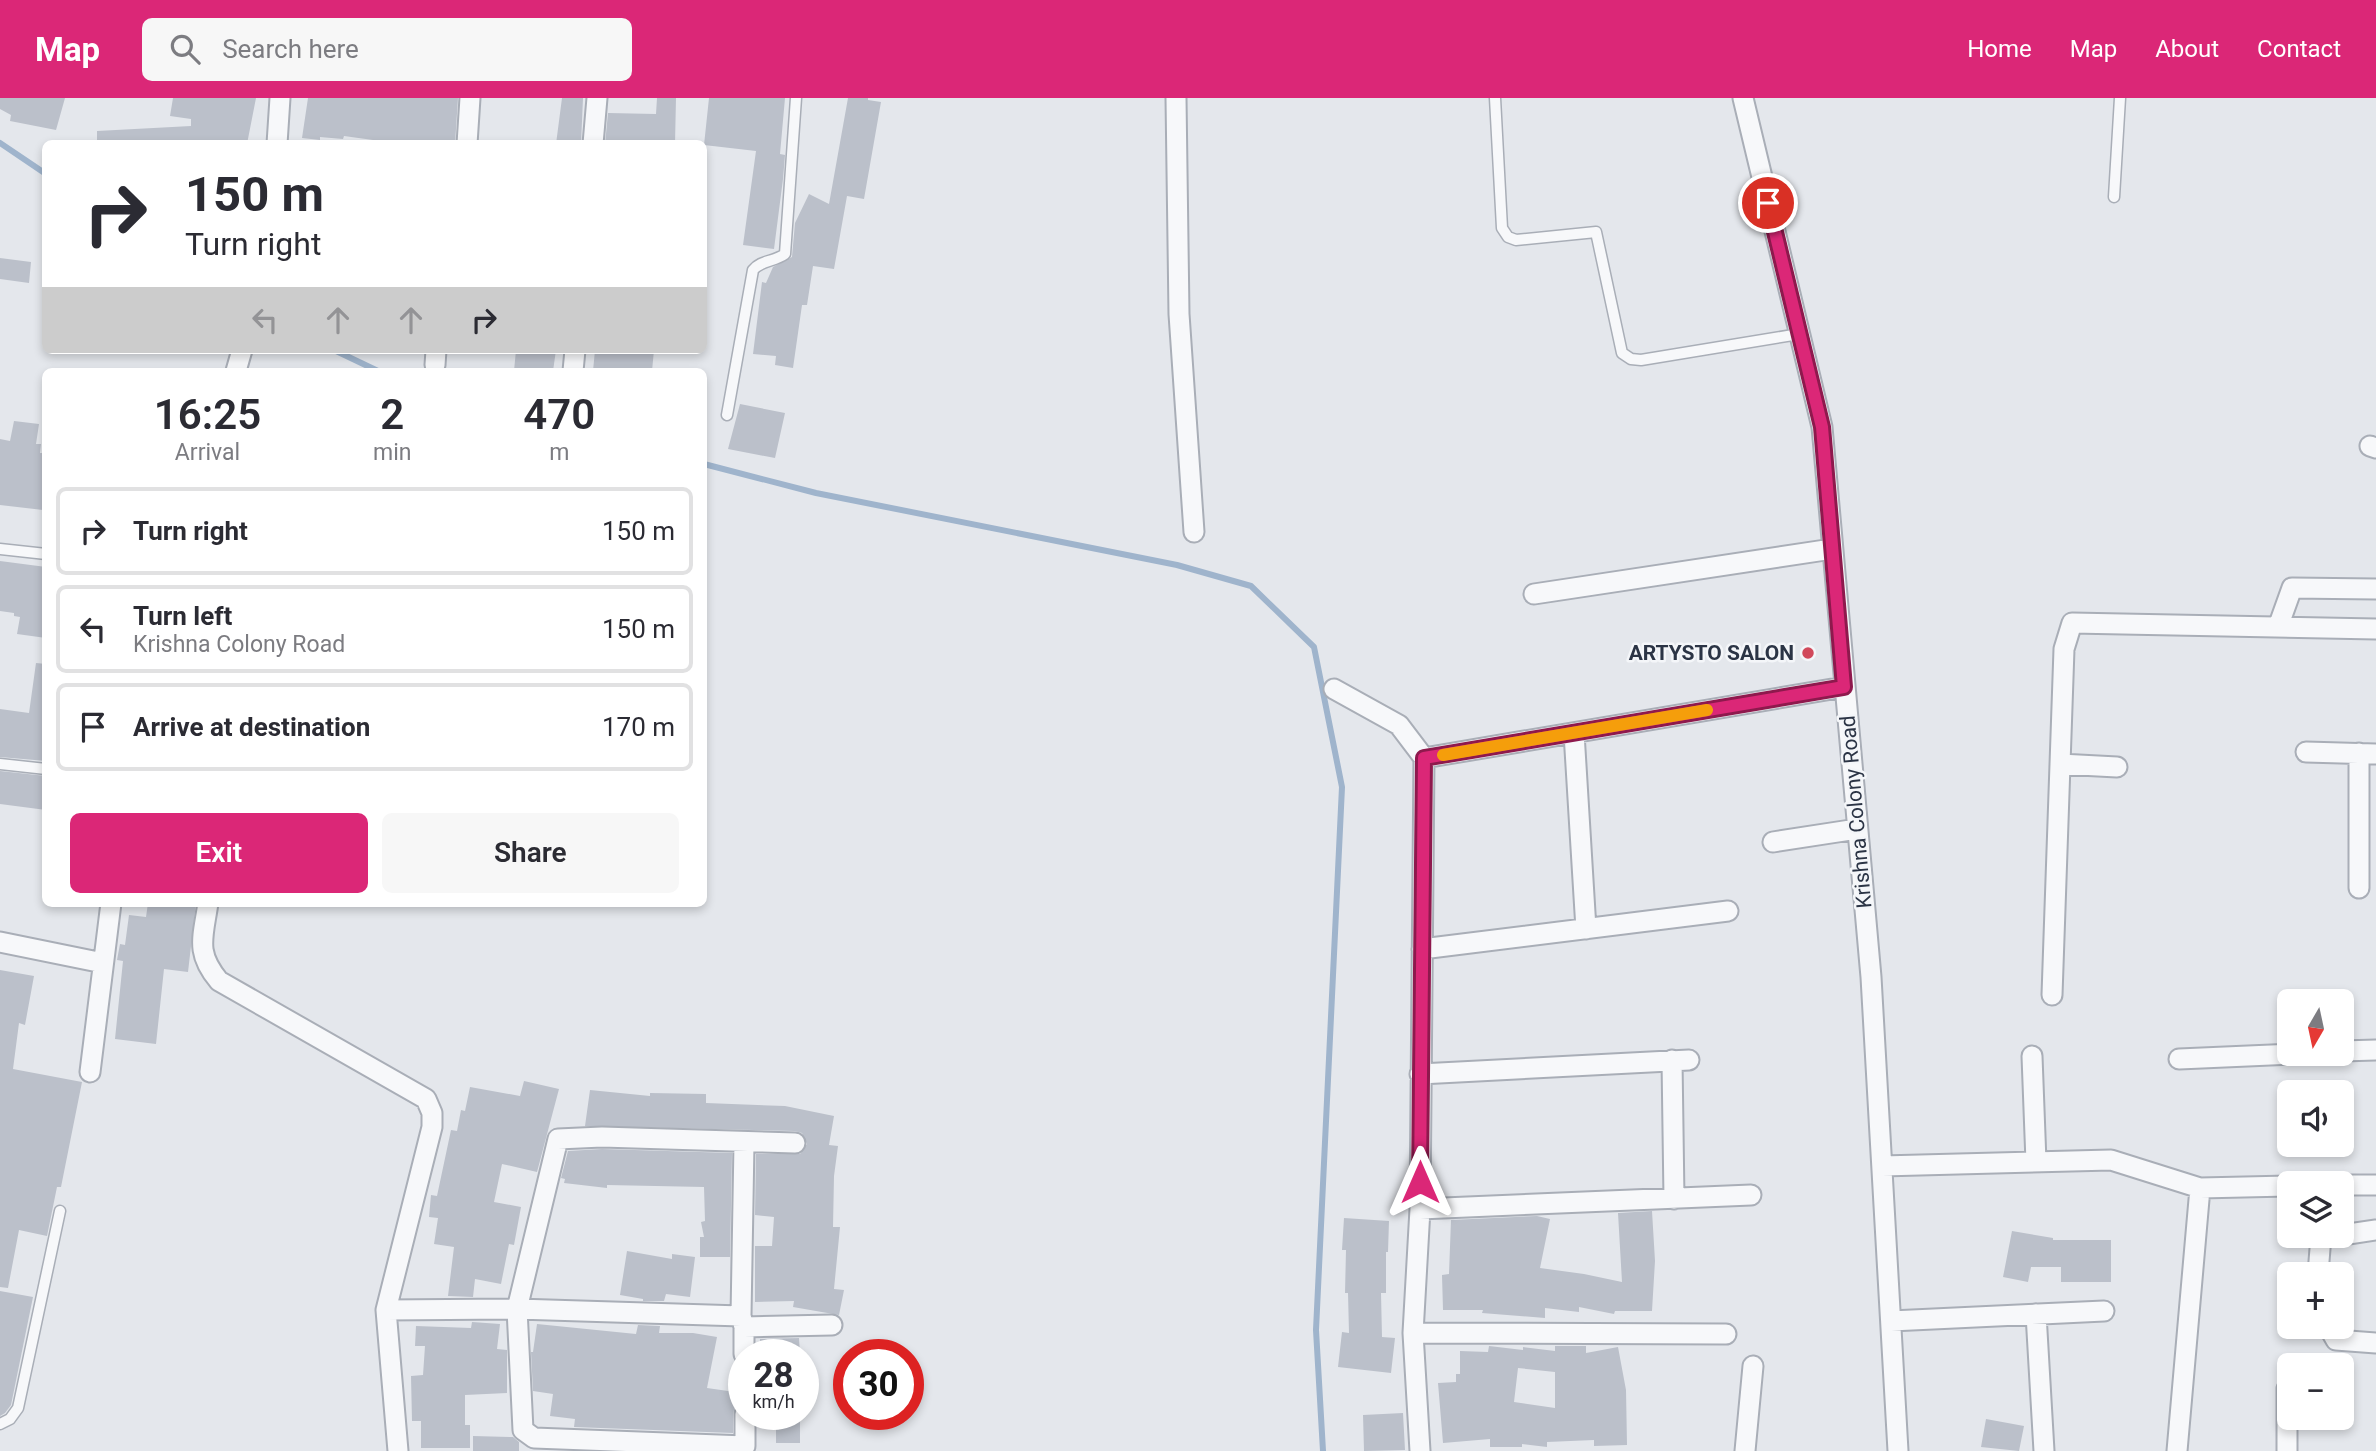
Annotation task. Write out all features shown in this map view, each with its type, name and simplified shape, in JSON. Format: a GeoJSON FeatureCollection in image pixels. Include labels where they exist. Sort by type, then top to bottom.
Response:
{"type":"FeatureCollection","features":[{"type":"Feature","properties":{"kind":"street"},"geometry":{"type":"LineString","coordinates":[[276,140],[280,98]]}},
{"type":"Feature","properties":{"kind":"street"},"geometry":{"type":"LineString","coordinates":[[467,140],[470,98]]}},
{"type":"Feature","properties":{"kind":"street"},"geometry":{"type":"LineString","coordinates":[[593,140],[597,98]]}},
{"type":"Feature","properties":{"kind":"street"},"geometry":{"type":"LineString","coordinates":[[1176,98],[1179,314],[1194,532]]}},
{"type":"Feature","properties":{"kind":"street","name":"Krishna Colony Road"},"geometry":{"type":"LineString","coordinates":[[1743,98],[1822,427],[1871,977],[1898,1451]]}},
{"type":"Feature","properties":{"kind":"street"},"geometry":{"type":"LineString","coordinates":[[1534,594],[1832,549]]}},
{"type":"Feature","properties":{"kind":"street"},"geometry":{"type":"LineString","coordinates":[[2278,627],[2292,588],[2376,589]]}},
{"type":"Feature","properties":{"kind":"street"},"geometry":{"type":"LineString","coordinates":[[2053,995],[2064,649],[2072,623],[2376,629]]}},
{"type":"Feature","properties":{"kind":"street"},"geometry":{"type":"LineString","coordinates":[[1424,758],[1844,687]]}},
{"type":"Feature","properties":{"kind":"street"},"geometry":{"type":"LineString","coordinates":[[1334,689],[1399,725],[1424,758],[1420,1209],[1413,1334],[1420,1451]]}},
{"type":"Feature","properties":{"kind":"street"},"geometry":{"type":"LineString","coordinates":[[1574,733],[1586,929]]}},
{"type":"Feature","properties":{"kind":"street"},"geometry":{"type":"LineString","coordinates":[[2306,752],[2368,754],[2359,888]]}},
{"type":"Feature","properties":{"kind":"street"},"geometry":{"type":"LineString","coordinates":[[2060,764],[2117,767]]}},
{"type":"Feature","properties":{"kind":"street"},"geometry":{"type":"LineString","coordinates":[[1773,842],[1857,829]]}},
{"type":"Feature","properties":{"kind":"street"},"geometry":{"type":"LineString","coordinates":[[90,1072],[110,907]]}},
{"type":"Feature","properties":{"kind":"street"},"geometry":{"type":"LineString","coordinates":[[207,907],[202,949],[206,965],[219,981],[426,1099],[432,1113],[432,1127],[386,1310],[398,1451]]}},
{"type":"Feature","properties":{"kind":"street"},"geometry":{"type":"LineString","coordinates":[[1422,949],[1728,911]]}},
{"type":"Feature","properties":{"kind":"street"},"geometry":{"type":"LineString","coordinates":[[0,942],[103,963]]}},
{"type":"Feature","properties":{"kind":"street"},"geometry":{"type":"LineString","coordinates":[[2354,1051],[2376,1050]]}},
{"type":"Feature","properties":{"kind":"street"},"geometry":{"type":"LineString","coordinates":[[2179,1059],[2277,1055]]}},
{"type":"Feature","properties":{"kind":"street"},"geometry":{"type":"LineString","coordinates":[[2032,1056],[2036,1162]]}},
{"type":"Feature","properties":{"kind":"street"},"geometry":{"type":"LineString","coordinates":[[1420,1074],[1680,1060],[1674,1199]]}},
{"type":"Feature","properties":{"kind":"street"},"geometry":{"type":"LineString","coordinates":[[745,1430],[745,1446],[534,1438],[523,1430],[517,1309],[558,1139],[601,1137],[795,1143]]}},
{"type":"Feature","properties":{"kind":"street"},"geometry":{"type":"LineString","coordinates":[[744,1143],[744,1339]]}},
{"type":"Feature","properties":{"kind":"street"},"geometry":{"type":"LineString","coordinates":[[1882,1166],[2111,1160],[2200,1188],[2277,1186]]}},
{"type":"Feature","properties":{"kind":"street"},"geometry":{"type":"LineString","coordinates":[[2354,1185],[2376,1185]]}},
{"type":"Feature","properties":{"kind":"street"},"geometry":{"type":"LineString","coordinates":[[2177,1451],[2200,1188]]}},
{"type":"Feature","properties":{"kind":"street"},"geometry":{"type":"LineString","coordinates":[[1420,1209],[1751,1195]]}},
{"type":"Feature","properties":{"kind":"street"},"geometry":{"type":"LineString","coordinates":[[2354,1233],[2376,1230]]}},
{"type":"Feature","properties":{"kind":"street"},"geometry":{"type":"LineString","coordinates":[[386,1310],[517,1309],[832,1325]]}},
{"type":"Feature","properties":{"kind":"street"},"geometry":{"type":"LineString","coordinates":[[1891,1321],[2104,1311]]}},
{"type":"Feature","properties":{"kind":"street"},"geometry":{"type":"LineString","coordinates":[[2036,1314],[2043,1451]]}},
{"type":"Feature","properties":{"kind":"street"},"geometry":{"type":"LineString","coordinates":[[1413,1334],[1726,1334]]}},
{"type":"Feature","properties":{"kind":"street"},"geometry":{"type":"LineString","coordinates":[[2335,1339],[2376,1343]]}},
{"type":"Feature","properties":{"kind":"street"},"geometry":{"type":"LineString","coordinates":[[1745,1451],[1753,1366]]}},
{"type":"Feature","properties":{"kind":"street"},"geometry":{"type":"LineString","coordinates":[[2287,1430],[2287,1451]]}},
{"type":"Feature","properties":{"kind":"lane"},"geometry":{"type":"LineString","coordinates":[[727,415],[753,270],[759,263],[777,259],[785,254],[796,98]]}},
{"type":"Feature","properties":{"kind":"lane"},"geometry":{"type":"LineString","coordinates":[[1495,98],[1502,228],[1508,237],[1516,240],[1596,232],[1622,353],[1631,359],[1641,360],[1799,334]]}},
{"type":"Feature","properties":{"kind":"lane"},"geometry":{"type":"LineString","coordinates":[[2114,197],[2120,98]]}},
{"type":"Feature","properties":{"kind":"lane"},"geometry":{"type":"LineString","coordinates":[[0,549],[42,554]]}},
{"type":"Feature","properties":{"kind":"lane"},"geometry":{"type":"LineString","coordinates":[[0,764],[42,769]]}},
{"type":"Feature","properties":{"kind":"lane"},"geometry":{"type":"LineString","coordinates":[[0,1423],[10,1419],[18,1408],[60,1211]]}},
{"type":"Feature","properties":{"kind":"building"},"geometry":{"type":"Polygon","coordinates":[[[0,98],[65,98],[56,130],[10,121],[11,115],[0,109],[0,98]]]}},
{"type":"Feature","properties":{"kind":"building"},"geometry":{"type":"Polygon","coordinates":[[[173,98],[256,98],[248,140],[97,140],[97,131],[191,126],[191,119],[170,116],[173,98]]]}},
{"type":"Feature","properties":{"kind":"building"},"geometry":{"type":"Polygon","coordinates":[[[308,98],[458,98],[455,140],[373,140],[344,136],[343,139],[302,138],[308,98]]]}},
{"type":"Feature","properties":{"kind":"building"},"geometry":{"type":"Polygon","coordinates":[[[562,98],[583,98],[581,140],[557,140],[562,98]]]}},
{"type":"Feature","properties":{"kind":"building"},"geometry":{"type":"Polygon","coordinates":[[[657,98],[676,98],[675,140],[605,140],[608,113],[656,114],[657,98]]]}},
{"type":"Feature","properties":{"kind":"building"},"geometry":{"type":"Polygon","coordinates":[[[709,98],[785,98],[780,154],[785,155],[774,249],[743,245],[756,151],[707,145],[707,140],[705,140],[709,98]]]}},
{"type":"Feature","properties":{"kind":"building"},"geometry":{"type":"Polygon","coordinates":[[[848,98],[868,98],[881,102],[864,199],[847,196],[834,269],[813,266],[807,305],[802,305],[793,368],[775,365],[776,356],[753,354],[762,282],[766,283],[773,267],[792,257],[795,223],[809,194],[829,204],[848,98]]]}},
{"type":"Feature","properties":{"kind":"building"},"geometry":{"type":"Polygon","coordinates":[[[0,258],[31,262],[29,283],[0,279],[0,258]]]}},
{"type":"Feature","properties":{"kind":"building"},"geometry":{"type":"Polygon","coordinates":[[[516,354],[555,354],[553,368],[514,368],[516,354]]]}},
{"type":"Feature","properties":{"kind":"building"},"geometry":{"type":"Polygon","coordinates":[[[595,354],[654,354],[652,368],[593,368],[595,354]]]}},
{"type":"Feature","properties":{"kind":"building"},"geometry":{"type":"Polygon","coordinates":[[[740,404],[785,413],[775,458],[728,449],[740,404]]]}},
{"type":"Feature","properties":{"kind":"building"},"geometry":{"type":"Polygon","coordinates":[[[14,421],[39,424],[36,444],[41,444],[42,453],[42,510],[0,505],[0,439],[10,441],[14,421]]]}},
{"type":"Feature","properties":{"kind":"building"},"geometry":{"type":"Polygon","coordinates":[[[0,561],[42,566],[42,637],[17,634],[20,617],[14,616],[14,613],[0,611],[0,561]]]}},
{"type":"Feature","properties":{"kind":"building"},"geometry":{"type":"Polygon","coordinates":[[[36,663],[42,664],[42,761],[0,757],[0,709],[29,713],[36,663]]]}},
{"type":"Feature","properties":{"kind":"building"},"geometry":{"type":"Polygon","coordinates":[[[0,771],[42,776],[42,809],[0,804],[0,771]]]}},
{"type":"Feature","properties":{"kind":"building"},"geometry":{"type":"Polygon","coordinates":[[[147,907],[196,907],[188,972],[164,969],[156,1044],[115,1039],[123,961],[117,960],[120,944],[125,945],[129,915],[146,917],[147,907]]]}},
{"type":"Feature","properties":{"kind":"building"},"geometry":{"type":"Polygon","coordinates":[[[0,970],[34,976],[25,1025],[19,1023],[13,1069],[82,1082],[61,1187],[57,1187],[47,1236],[19,1230],[8,1288],[0,1287],[0,970]]]}},
{"type":"Feature","properties":{"kind":"building"},"geometry":{"type":"Polygon","coordinates":[[[524,1081],[559,1089],[537,1172],[502,1164],[494,1202],[521,1207],[514,1245],[509,1244],[501,1284],[475,1279],[473,1297],[448,1296],[454,1247],[434,1244],[438,1218],[429,1217],[431,1195],[437,1196],[451,1130],[457,1131],[461,1110],[465,1111],[470,1087],[520,1096],[524,1081]]]}},
{"type":"Feature","properties":{"kind":"building"},"geometry":{"type":"Polygon","coordinates":[[[590,1090],[650,1096],[650,1093],[706,1094],[706,1103],[785,1106],[834,1116],[829,1145],[838,1146],[834,1176],[833,1227],[840,1227],[834,1289],[844,1290],[839,1315],[793,1307],[794,1301],[755,1302],[755,1246],[772,1246],[774,1217],[755,1215],[756,1154],[800,1154],[807,1144],[802,1133],[585,1126],[590,1090]]]}},
{"type":"Feature","properties":{"kind":"building"},"geometry":{"type":"Polygon","coordinates":[[[602,1149],[732,1153],[730,1257],[700,1257],[700,1237],[704,1237],[701,1222],[705,1221],[704,1187],[607,1185],[607,1188],[564,1183],[565,1179],[561,1178],[568,1151],[602,1149]]]}},
{"type":"Feature","properties":{"kind":"building"},"geometry":{"type":"Polygon","coordinates":[[[1652,1211],[1655,1261],[1652,1311],[1615,1311],[1614,1314],[1579,1307],[1579,1312],[1545,1308],[1545,1318],[1482,1313],[1483,1310],[1443,1310],[1442,1275],[1449,1274],[1451,1220],[1537,1216],[1550,1219],[1540,1268],[1622,1282],[1618,1213],[1652,1211]]]}},
{"type":"Feature","properties":{"kind":"building"},"geometry":{"type":"Polygon","coordinates":[[[1344,1218],[1389,1221],[1386,1293],[1381,1293],[1382,1337],[1395,1338],[1391,1373],[1338,1367],[1342,1332],[1349,1333],[1348,1293],[1345,1293],[1346,1250],[1342,1250],[1344,1218]]]}},
{"type":"Feature","properties":{"kind":"building"},"geometry":{"type":"Polygon","coordinates":[[[2012,1231],[2053,1240],[2111,1240],[2111,1282],[2061,1282],[2061,1267],[2031,1267],[2028,1282],[2003,1277],[2012,1231]]]}},
{"type":"Feature","properties":{"kind":"building"},"geometry":{"type":"Polygon","coordinates":[[[627,1251],[672,1259],[672,1254],[695,1257],[690,1297],[666,1294],[664,1301],[643,1301],[620,1295],[627,1251]]]}},
{"type":"Feature","properties":{"kind":"building"},"geometry":{"type":"Polygon","coordinates":[[[0,1291],[33,1297],[11,1405],[0,1416],[0,1291]]]}},
{"type":"Feature","properties":{"kind":"building"},"geometry":{"type":"Polygon","coordinates":[[[472,1322],[500,1324],[497,1349],[507,1350],[507,1393],[465,1395],[465,1425],[470,1425],[470,1448],[421,1448],[421,1421],[412,1421],[411,1376],[423,1375],[425,1346],[415,1346],[416,1326],[471,1328],[472,1322]]]}},
{"type":"Feature","properties":{"kind":"building"},"geometry":{"type":"Polygon","coordinates":[[[537,1324],[636,1334],[638,1325],[660,1326],[659,1333],[693,1333],[717,1337],[707,1388],[728,1391],[728,1430],[733,1430],[733,1433],[574,1427],[575,1419],[550,1416],[553,1394],[533,1391],[533,1352],[537,1324]]]}},
{"type":"Feature","properties":{"kind":"building"},"geometry":{"type":"Polygon","coordinates":[[[1489,1346],[1555,1351],[1555,1346],[1586,1346],[1586,1353],[1618,1347],[1626,1390],[1627,1445],[1594,1446],[1594,1440],[1547,1442],[1547,1447],[1522,1444],[1522,1447],[1490,1447],[1490,1439],[1443,1443],[1438,1383],[1456,1382],[1456,1374],[1460,1374],[1460,1351],[1488,1352],[1489,1346]],[[1518,1368],[1514,1402],[1555,1408],[1555,1372],[1518,1368]]]}},
{"type":"Feature","properties":{"kind":"building"},"geometry":{"type":"Polygon","coordinates":[[[1403,1413],[1405,1450],[1364,1451],[1363,1415],[1403,1413]]]}},
{"type":"Feature","properties":{"kind":"building"},"geometry":{"type":"Polygon","coordinates":[[[1986,1419],[2024,1426],[2019,1451],[1981,1447],[1986,1419]]]}},
{"type":"Feature","properties":{"kind":"building"},"geometry":{"type":"Polygon","coordinates":[[[776,1430],[800,1430],[800,1443],[776,1443],[776,1430]]]}},
{"type":"Feature","properties":{"kind":"building"},"geometry":{"type":"Polygon","coordinates":[[[473,1436],[513,1437],[519,1442],[519,1451],[473,1451],[473,1436]]]}},
{"type":"Feature","properties":{"kind":"waterway"},"geometry":{"type":"LineString","coordinates":[[0,143],[42,171]]}},
{"type":"Feature","properties":{"kind":"waterway"},"geometry":{"type":"LineString","coordinates":[[342,354],[372,368]]}},
{"type":"Feature","properties":{"kind":"waterway"},"geometry":{"type":"LineString","coordinates":[[707,465],[816,493],[1177,565],[1251,586],[1314,647],[1342,787],[1316,1330],[1323,1451]]}},
{"type":"Feature","properties":{"kind":"slow traffic"},"geometry":{"type":"LineString","coordinates":[[1443,755],[1707,710]]}},
{"type":"Feature","properties":{"kind":"place","name":"ARTYSTO SALON"},"geometry":{"type":"Point","coordinates":[1808,653]}},
{"type":"Feature","properties":{"kind":"route"},"geometry":{"type":"LineString","coordinates":[[1420,1182],[1424,758],[1844,687],[1822,427],[1768,203]]}}]}
